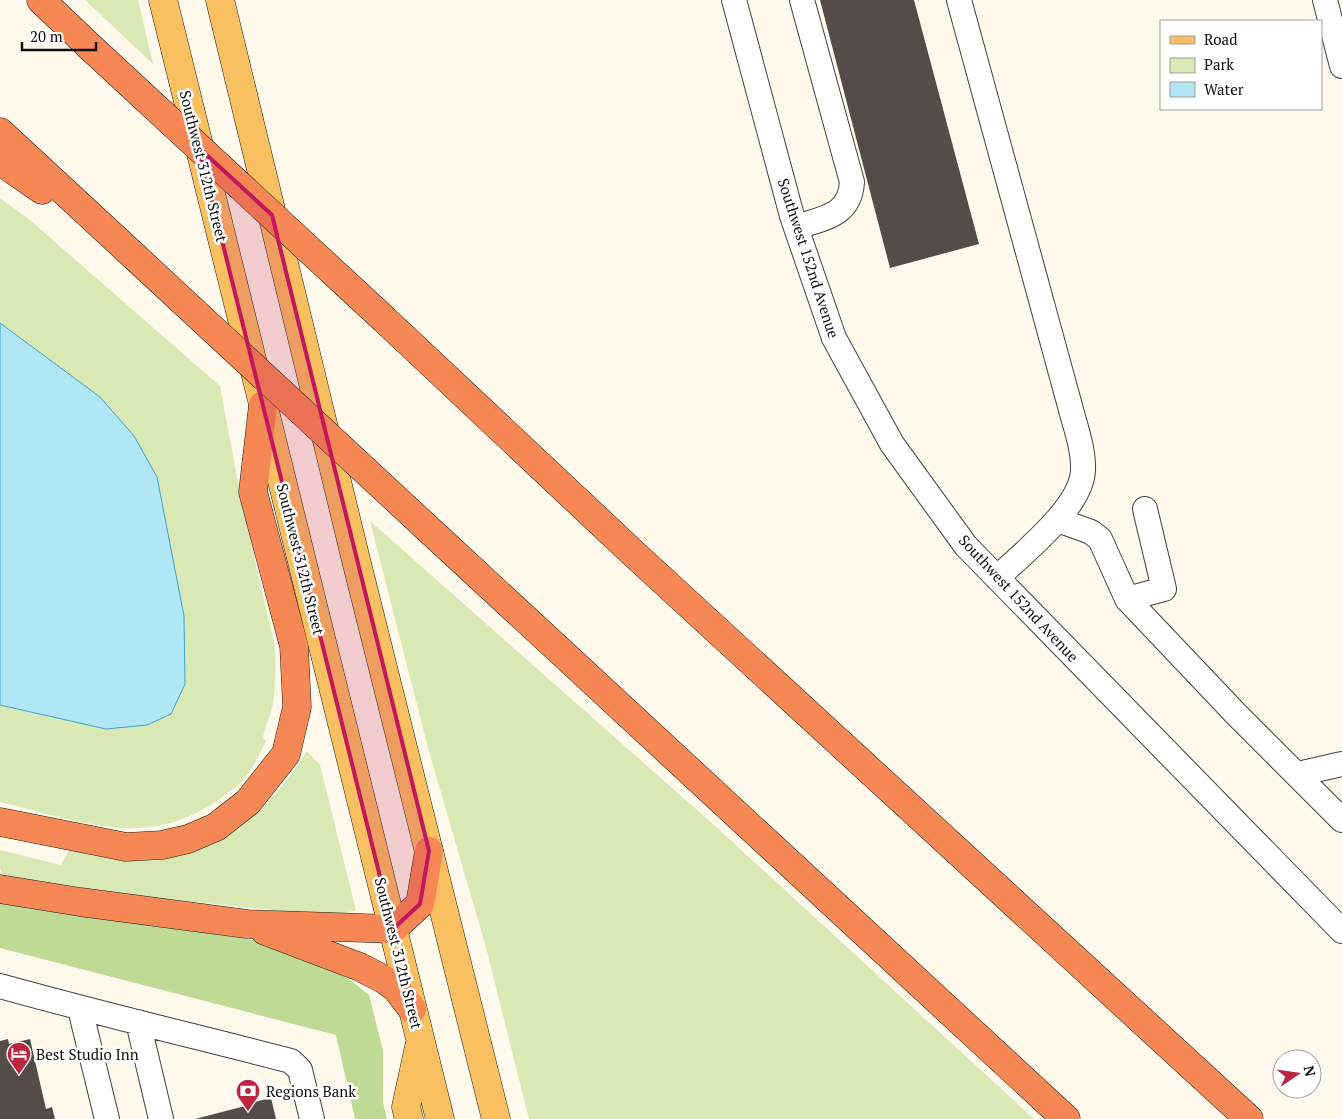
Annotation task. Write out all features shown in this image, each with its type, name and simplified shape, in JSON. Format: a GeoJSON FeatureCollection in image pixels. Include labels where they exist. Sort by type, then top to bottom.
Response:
{"type":"FeatureCollection","features":[{"type":"Feature","properties":{"kind":"highway"},"geometry":{"type":"LineString","coordinates":[[41,0],[633,552],[1249,1119]]}},
{"type":"Feature","properties":{"kind":"highway"},"geometry":{"type":"LineString","coordinates":[[0,132],[1066,1119]]}},
{"type":"Feature","properties":{"kind":"highway"},"geometry":{"type":"LineString","coordinates":[[0,161],[134,256]]}},
{"type":"Feature","properties":{"kind":"highway"},"geometry":{"type":"LineString","coordinates":[[0,822],[126,847],[162,846],[188,839],[216,827],[248,802],[286,754],[297,707],[294,646],[253,492],[263,405]]}},
{"type":"Feature","properties":{"kind":"highway"},"geometry":{"type":"LineString","coordinates":[[0,889],[80,902],[248,924],[393,928],[420,904],[429,851]]}},
{"type":"Feature","properties":{"kind":"highway"},"geometry":{"type":"LineString","coordinates":[[248,924],[360,967],[396,988],[412,1009]]}},
{"type":"Feature","properties":{"kind":"main road","name":"Southwest 312th Street"},"geometry":{"type":"LineString","coordinates":[[162,0],[440,1119]]}},
{"type":"Feature","properties":{"kind":"main road"},"geometry":{"type":"LineString","coordinates":[[220,0],[355,554],[496,1119]]}},
{"type":"Feature","properties":{"kind":"main road"},"geometry":{"type":"LineString","coordinates":[[409,1119],[406,1107],[420,1040]]}},
{"type":"Feature","properties":{"kind":"street","name":"Southwest 152nd Avenue"},"geometry":{"type":"LineString","coordinates":[[734,0],[796,227],[834,338],[892,444],[966,546],[1342,931]]}},
{"type":"Feature","properties":{"kind":"street"},"geometry":{"type":"LineString","coordinates":[[796,227],[828,217],[842,209],[851,194],[852,182],[802,0]]}},
{"type":"Feature","properties":{"kind":"street"},"geometry":{"type":"LineString","coordinates":[[959,0],[1081,451],[1083,469],[1081,484],[1071,504],[1058,520],[997,578]]}},
{"type":"Feature","properties":{"kind":"street"},"geometry":{"type":"LineString","coordinates":[[1326,0],[1342,66]]}},
{"type":"Feature","properties":{"kind":"street"},"geometry":{"type":"LineString","coordinates":[[1127,599],[1164,589],[1145,509]]}},
{"type":"Feature","properties":{"kind":"street"},"geometry":{"type":"LineString","coordinates":[[1058,520],[1091,532],[1100,539],[1127,599],[1236,714],[1342,820]]}},
{"type":"Feature","properties":{"kind":"street"},"geometry":{"type":"LineString","coordinates":[[1298,774],[1342,764]]}},
{"type":"Feature","properties":{"kind":"street"},"geometry":{"type":"LineString","coordinates":[[0,986],[80,1009],[291,1061],[300,1070],[312,1119]]}},
{"type":"Feature","properties":{"kind":"street"},"geometry":{"type":"LineString","coordinates":[[80,1009],[107,1119]]}},
{"type":"Feature","properties":{"kind":"street"},"geometry":{"type":"LineString","coordinates":[[138,1022],[162,1119]]}},
{"type":"Feature","properties":{"kind":"highlighted area"},"geometry":{"type":"Polygon","coordinates":[[[199,148],[272,215],[429,851],[420,904],[393,929],[385,897],[199,148]]]}},
{"type":"Feature","properties":{"kind":"green space"},"geometry":{"type":"Polygon","coordinates":[[[85,0],[138,0],[153,64],[85,0]]]}},
{"type":"Feature","properties":{"kind":"green space"},"geometry":{"type":"Polygon","coordinates":[[[0,198],[31,221],[220,386],[241,499],[275,647],[276,675],[274,696],[263,738],[266,741],[253,766],[243,780],[232,790],[205,808],[192,815],[166,824],[137,828],[108,827],[0,802],[0,705],[106,729],[100,397],[0,323],[0,198]]]}},
{"type":"Feature","properties":{"kind":"green space"},"geometry":{"type":"Polygon","coordinates":[[[370,521],[714,825],[1034,1119],[529,1119],[487,951],[428,748],[370,521]]]}},
{"type":"Feature","properties":{"kind":"green space"},"geometry":{"type":"Polygon","coordinates":[[[307,751],[320,765],[356,910],[346,913],[306,914],[4,880],[0,868],[0,850],[61,865],[69,850],[97,854],[223,837],[249,819],[271,799],[307,751]]]}},
{"type":"Feature","properties":{"kind":"green space"},"geometry":{"type":"Polygon","coordinates":[[[0,902],[268,942],[320,962],[353,982],[369,995],[383,1051],[383,1102],[387,1119],[355,1119],[336,1035],[0,948],[0,902]]]}},
{"type":"Feature","properties":{"kind":"water"},"geometry":{"type":"Polygon","coordinates":[[[0,323],[100,397],[134,436],[157,477],[184,616],[185,684],[171,714],[147,725],[106,729],[0,705],[0,323]]]}},
{"type":"Feature","properties":{"kind":"building"},"geometry":{"type":"Polygon","coordinates":[[[820,0],[914,0],[979,244],[890,268],[820,0]]]}},
{"type":"Feature","properties":{"kind":"building","name":"Best Studio Inn"},"geometry":{"type":"Polygon","coordinates":[[[8,1039],[9,1044],[30,1039],[46,1109],[52,1107],[55,1119],[0,1119],[0,1041],[8,1039]]]}},
{"type":"Feature","properties":{"kind":"building","name":"Regions Bank"},"geometry":{"type":"Polygon","coordinates":[[[271,1098],[276,1119],[195,1119],[245,1106],[245,1104],[271,1098]]]}},
{"type":"Feature","properties":{"kind":"place","name":"Best Studio Inn"},"geometry":{"type":"Point","coordinates":[19,1075]}},
{"type":"Feature","properties":{"kind":"place","name":"Regions Bank"},"geometry":{"type":"Point","coordinates":[248,1112]}}]}
